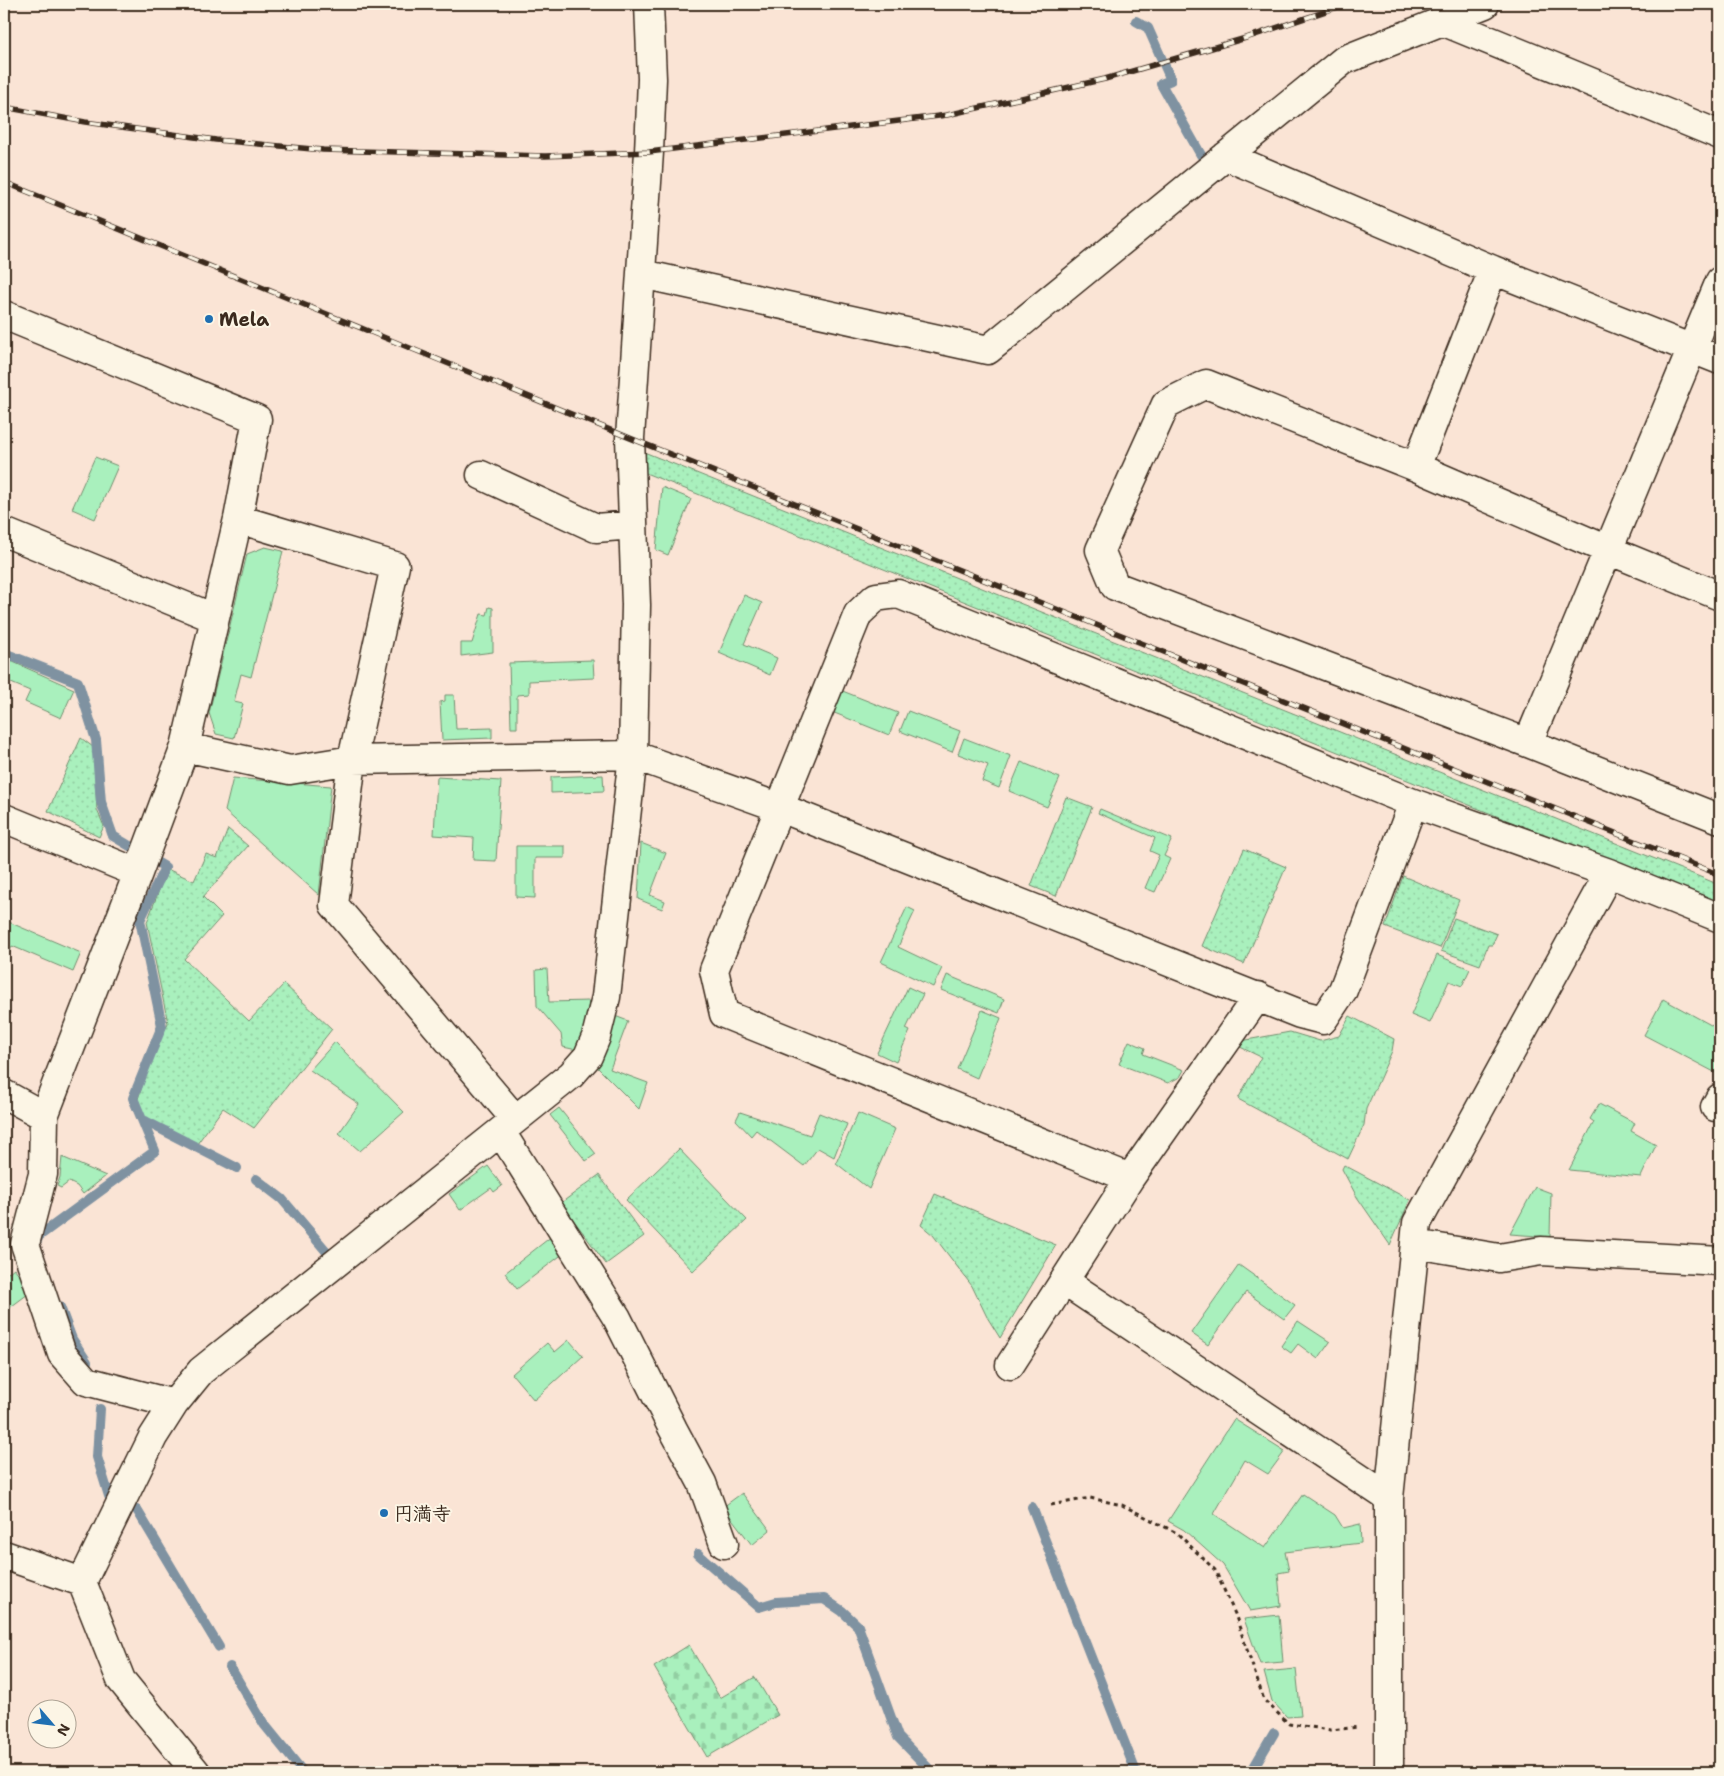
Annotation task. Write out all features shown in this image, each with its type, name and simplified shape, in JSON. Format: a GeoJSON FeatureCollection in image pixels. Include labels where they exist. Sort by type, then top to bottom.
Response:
{"type":"FeatureCollection","features":[{"type":"Feature","properties":{"kind":"street"},"geometry":{"type":"LineString","coordinates":[[196,1772],[121,1680],[82,1582],[153,1437],[174,1404],[201,1371],[571,1075],[588,1056],[596,1037],[606,997],[633,754],[636,605],[630,438],[642,274],[652,79],[649,4]]}},
{"type":"Feature","properties":{"kind":"street"},"geometry":{"type":"LineString","coordinates":[[642,274],[988,350],[1344,60],[1485,4]]}},
{"type":"Feature","properties":{"kind":"street"},"geometry":{"type":"LineString","coordinates":[[1442,21],[1720,134]]}},
{"type":"Feature","properties":{"kind":"street"},"geometry":{"type":"LineString","coordinates":[[1226,156],[1493,270],[1720,360]]}},
{"type":"Feature","properties":{"kind":"street"},"geometry":{"type":"LineString","coordinates":[[1416,467],[1493,270]]}},
{"type":"Feature","properties":{"kind":"street"},"geometry":{"type":"LineString","coordinates":[[1528,743],[1720,281]]}},
{"type":"Feature","properties":{"kind":"street"},"geometry":{"type":"LineString","coordinates":[[4,315],[257,419],[238,519],[185,746],[44,1116],[43,1174],[25,1244],[62,1354],[86,1381],[174,1404]]}},
{"type":"Feature","properties":{"kind":"street"},"geometry":{"type":"LineString","coordinates":[[1720,596],[1416,467],[1206,384],[1166,404],[1100,550],[1116,586],[1528,743],[1720,819]]}},
{"type":"Feature","properties":{"kind":"street"},"geometry":{"type":"LineString","coordinates":[[481,475],[596,528],[633,525]]}},
{"type":"Feature","properties":{"kind":"street"},"geometry":{"type":"LineString","coordinates":[[238,519],[395,566],[352,760],[334,905],[508,1125],[617,1318],[672,1429],[702,1483],[724,1544]]}},
{"type":"Feature","properties":{"kind":"street"},"geometry":{"type":"LineString","coordinates":[[4,532],[214,618]]}},
{"type":"Feature","properties":{"kind":"street"},"geometry":{"type":"LineString","coordinates":[[1130,1178],[724,1014],[714,970],[858,614],[876,597],[898,594],[1413,803],[1609,874],[1720,918]]}},
{"type":"Feature","properties":{"kind":"street"},"geometry":{"type":"LineString","coordinates":[[185,746],[290,770],[352,760],[633,754],[781,808],[1300,1014],[1323,1020],[1343,990],[1413,803]]}},
{"type":"Feature","properties":{"kind":"street"},"geometry":{"type":"LineString","coordinates":[[4,818],[142,861]]}},
{"type":"Feature","properties":{"kind":"street"},"geometry":{"type":"LineString","coordinates":[[1389,1772],[1389,1498],[1417,1223],[1609,874]]}},
{"type":"Feature","properties":{"kind":"street"},"geometry":{"type":"LineString","coordinates":[[1010,1365],[1130,1178],[1258,996]]}},
{"type":"Feature","properties":{"kind":"street"},"geometry":{"type":"LineString","coordinates":[[4,1094],[44,1116]]}},
{"type":"Feature","properties":{"kind":"street"},"geometry":{"type":"LineString","coordinates":[[1415,1244],[1499,1258],[1541,1251],[1720,1261]]}},
{"type":"Feature","properties":{"kind":"street"},"geometry":{"type":"LineString","coordinates":[[1064,1281],[1389,1498]]}},
{"type":"Feature","properties":{"kind":"street"},"geometry":{"type":"LineString","coordinates":[[4,1555],[82,1582]]}},
{"type":"Feature","properties":{"kind":"path"},"geometry":{"type":"LineString","coordinates":[[1051,1504],[1090,1498],[1122,1505],[1176,1533],[1215,1570],[1235,1614],[1264,1700],[1289,1724],[1331,1730],[1389,1725]]}},
{"type":"Feature","properties":{"kind":"green space"},"geometry":{"type":"Polygon","coordinates":[[[644,452],[1720,885],[1720,906],[643,472],[644,452]]]}},
{"type":"Feature","properties":{"kind":"green space"},"geometry":{"type":"Polygon","coordinates":[[[95,457],[118,466],[95,519],[72,509],[95,457]]]}},
{"type":"Feature","properties":{"kind":"green space"},"geometry":{"type":"Polygon","coordinates":[[[662,487],[691,499],[668,555],[656,550],[662,487]]]}},
{"type":"Feature","properties":{"kind":"green space"},"geometry":{"type":"Polygon","coordinates":[[[265,547],[283,551],[251,677],[241,674],[234,702],[243,704],[234,738],[216,734],[209,713],[247,554],[265,547]]]}},
{"type":"Feature","properties":{"kind":"green space"},"geometry":{"type":"Polygon","coordinates":[[[744,595],[762,603],[744,644],[777,658],[770,675],[719,653],[744,595]]]}},
{"type":"Feature","properties":{"kind":"green space"},"geometry":{"type":"Polygon","coordinates":[[[489,607],[493,608],[493,652],[461,656],[461,643],[472,643],[481,614],[487,615],[489,607]]]}},
{"type":"Feature","properties":{"kind":"green space"},"geometry":{"type":"Polygon","coordinates":[[[4,658],[74,689],[61,718],[25,702],[30,691],[4,680],[4,658]]]}},
{"type":"Feature","properties":{"kind":"green space"},"geometry":{"type":"Polygon","coordinates":[[[593,660],[594,678],[529,681],[529,694],[517,695],[517,728],[511,728],[509,663],[593,660]]]}},
{"type":"Feature","properties":{"kind":"green space"},"geometry":{"type":"Polygon","coordinates":[[[840,690],[898,713],[889,735],[832,712],[840,690]]]}},
{"type":"Feature","properties":{"kind":"green space"},"geometry":{"type":"Polygon","coordinates":[[[445,695],[454,695],[456,729],[492,728],[492,738],[442,740],[440,702],[445,701],[445,695]]]}},
{"type":"Feature","properties":{"kind":"green space"},"geometry":{"type":"Polygon","coordinates":[[[908,711],[960,731],[952,752],[900,731],[908,711]]]}},
{"type":"Feature","properties":{"kind":"green space"},"geometry":{"type":"Polygon","coordinates":[[[81,738],[93,747],[97,810],[104,826],[99,837],[48,811],[81,738]]]}},
{"type":"Feature","properties":{"kind":"green space"},"geometry":{"type":"Polygon","coordinates":[[[964,738],[1011,756],[999,788],[982,781],[988,765],[958,754],[964,738]]]}},
{"type":"Feature","properties":{"kind":"green space"},"geometry":{"type":"Polygon","coordinates":[[[1021,762],[1060,778],[1047,807],[1009,791],[1021,762]]]}},
{"type":"Feature","properties":{"kind":"green space"},"geometry":{"type":"Polygon","coordinates":[[[603,775],[604,791],[551,793],[551,777],[603,775]]]}},
{"type":"Feature","properties":{"kind":"green space"},"geometry":{"type":"Polygon","coordinates":[[[437,777],[501,781],[496,861],[473,860],[474,838],[434,835],[437,777]]]}},
{"type":"Feature","properties":{"kind":"green space"},"geometry":{"type":"Polygon","coordinates":[[[233,778],[331,786],[319,895],[225,811],[233,778]]]}},
{"type":"Feature","properties":{"kind":"green space"},"geometry":{"type":"Polygon","coordinates":[[[1066,797],[1092,807],[1056,896],[1031,886],[1066,797]]]}},
{"type":"Feature","properties":{"kind":"green space"},"geometry":{"type":"Polygon","coordinates":[[[1100,809],[1172,839],[1164,856],[1170,859],[1155,892],[1145,888],[1159,855],[1150,851],[1155,838],[1098,813],[1100,809]]]}},
{"type":"Feature","properties":{"kind":"green space"},"geometry":{"type":"Polygon","coordinates":[[[228,829],[248,846],[203,897],[222,916],[184,959],[249,1021],[284,984],[332,1029],[254,1128],[223,1108],[197,1144],[144,1118],[138,1099],[151,1059],[168,1023],[147,922],[167,869],[194,881],[206,854],[217,858],[228,829]]]}},
{"type":"Feature","properties":{"kind":"green space"},"geometry":{"type":"Polygon","coordinates":[[[641,843],[666,853],[650,895],[665,901],[662,909],[638,899],[641,843]]]}},
{"type":"Feature","properties":{"kind":"green space"},"geometry":{"type":"Polygon","coordinates":[[[516,846],[565,846],[565,858],[535,858],[535,898],[516,897],[516,846]]]}},
{"type":"Feature","properties":{"kind":"green space"},"geometry":{"type":"Polygon","coordinates":[[[1244,849],[1286,867],[1244,964],[1202,946],[1244,849]]]}},
{"type":"Feature","properties":{"kind":"green space"},"geometry":{"type":"Polygon","coordinates":[[[1403,876],[1459,900],[1440,948],[1385,927],[1403,876]]]}},
{"type":"Feature","properties":{"kind":"green space"},"geometry":{"type":"Polygon","coordinates":[[[907,907],[915,911],[898,947],[942,968],[933,987],[881,962],[907,907]]]}},
{"type":"Feature","properties":{"kind":"green space"},"geometry":{"type":"Polygon","coordinates":[[[1454,918],[1497,934],[1492,945],[1488,945],[1480,965],[1441,951],[1454,918]]]}},
{"type":"Feature","properties":{"kind":"green space"},"geometry":{"type":"Polygon","coordinates":[[[4,920],[81,953],[73,972],[12,946],[4,965],[4,920]]]}},
{"type":"Feature","properties":{"kind":"green space"},"geometry":{"type":"Polygon","coordinates":[[[1437,955],[1470,969],[1462,986],[1449,981],[1430,1023],[1411,1015],[1437,955]]]}},
{"type":"Feature","properties":{"kind":"green space"},"geometry":{"type":"Polygon","coordinates":[[[547,969],[549,1002],[589,1001],[585,1034],[577,1050],[563,1047],[561,1034],[537,1006],[536,970],[547,969]]]}},
{"type":"Feature","properties":{"kind":"green space"},"geometry":{"type":"Polygon","coordinates":[[[947,975],[1004,999],[999,1013],[941,990],[947,975]]]}},
{"type":"Feature","properties":{"kind":"green space"},"geometry":{"type":"Polygon","coordinates":[[[908,987],[923,994],[906,1029],[910,1031],[896,1062],[877,1053],[908,987]]]}},
{"type":"Feature","properties":{"kind":"green space"},"geometry":{"type":"Polygon","coordinates":[[[1663,999],[1720,1030],[1720,1071],[1718,1074],[1644,1035],[1663,999]]]}},
{"type":"Feature","properties":{"kind":"green space"},"geometry":{"type":"Polygon","coordinates":[[[982,1010],[1001,1018],[977,1078],[957,1069],[982,1010]]]}},
{"type":"Feature","properties":{"kind":"green space"},"geometry":{"type":"Polygon","coordinates":[[[615,1016],[628,1021],[610,1069],[648,1083],[639,1109],[596,1066],[615,1016]]]}},
{"type":"Feature","properties":{"kind":"green space"},"geometry":{"type":"Polygon","coordinates":[[[1350,1016],[1394,1039],[1392,1051],[1366,1109],[1364,1125],[1348,1159],[1238,1099],[1261,1057],[1238,1046],[1241,1041],[1290,1032],[1320,1041],[1339,1036],[1350,1016]]]}},
{"type":"Feature","properties":{"kind":"green space"},"geometry":{"type":"Polygon","coordinates":[[[1129,1041],[1145,1048],[1143,1054],[1184,1070],[1180,1077],[1168,1083],[1119,1064],[1129,1041]]]}},
{"type":"Feature","properties":{"kind":"green space"},"geometry":{"type":"Polygon","coordinates":[[[335,1042],[404,1112],[360,1151],[339,1133],[359,1104],[310,1070],[335,1042]]]}},
{"type":"Feature","properties":{"kind":"green space"},"geometry":{"type":"Polygon","coordinates":[[[1599,1104],[1635,1123],[1631,1131],[1656,1145],[1641,1177],[1569,1170],[1594,1122],[1590,1119],[1599,1104]]]}},
{"type":"Feature","properties":{"kind":"green space"},"geometry":{"type":"Polygon","coordinates":[[[559,1108],[596,1154],[586,1161],[550,1115],[559,1108]]]}},
{"type":"Feature","properties":{"kind":"green space"},"geometry":{"type":"Polygon","coordinates":[[[740,1112],[810,1135],[819,1113],[847,1124],[834,1157],[818,1148],[804,1166],[756,1130],[751,1136],[736,1120],[740,1112]]]}},
{"type":"Feature","properties":{"kind":"green space"},"geometry":{"type":"Polygon","coordinates":[[[858,1113],[895,1129],[869,1189],[836,1163],[858,1113]]]}},
{"type":"Feature","properties":{"kind":"green space"},"geometry":{"type":"Polygon","coordinates":[[[679,1149],[747,1220],[693,1271],[626,1200],[679,1149]]]}},
{"type":"Feature","properties":{"kind":"green space"},"geometry":{"type":"Polygon","coordinates":[[[62,1157],[106,1176],[83,1194],[77,1186],[69,1182],[61,1188],[57,1186],[62,1157]]]}},
{"type":"Feature","properties":{"kind":"green space"},"geometry":{"type":"Polygon","coordinates":[[[1344,1165],[1410,1200],[1390,1245],[1357,1197],[1342,1169],[1344,1165]]]}},
{"type":"Feature","properties":{"kind":"green space"},"geometry":{"type":"Polygon","coordinates":[[[488,1166],[502,1186],[494,1192],[491,1188],[460,1210],[449,1194],[488,1166]]]}},
{"type":"Feature","properties":{"kind":"green space"},"geometry":{"type":"Polygon","coordinates":[[[599,1175],[644,1236],[606,1264],[561,1203],[599,1175]]]}},
{"type":"Feature","properties":{"kind":"green space"},"geometry":{"type":"Polygon","coordinates":[[[1535,1187],[1551,1193],[1550,1237],[1510,1234],[1535,1187]]]}},
{"type":"Feature","properties":{"kind":"green space"},"geometry":{"type":"Polygon","coordinates":[[[935,1194],[1056,1245],[1000,1338],[972,1286],[933,1235],[921,1225],[935,1194]]]}},
{"type":"Feature","properties":{"kind":"green space"},"geometry":{"type":"Polygon","coordinates":[[[552,1236],[564,1253],[517,1289],[505,1273],[552,1236]]]}},
{"type":"Feature","properties":{"kind":"green space"},"geometry":{"type":"Polygon","coordinates":[[[1239,1265],[1295,1305],[1284,1319],[1246,1292],[1208,1345],[1191,1333],[1239,1265]]]}},
{"type":"Feature","properties":{"kind":"green space"},"geometry":{"type":"Polygon","coordinates":[[[14,1268],[32,1291],[4,1312],[4,1276],[14,1268]]]}},
{"type":"Feature","properties":{"kind":"green space"},"geometry":{"type":"Polygon","coordinates":[[[1298,1321],[1330,1342],[1318,1359],[1298,1344],[1291,1353],[1281,1346],[1298,1321]]]}},
{"type":"Feature","properties":{"kind":"green space"},"geometry":{"type":"Polygon","coordinates":[[[569,1340],[583,1356],[534,1400],[512,1374],[547,1343],[555,1352],[569,1340]]]}},
{"type":"Feature","properties":{"kind":"green space"},"geometry":{"type":"Polygon","coordinates":[[[1234,1419],[1285,1451],[1268,1474],[1245,1460],[1214,1514],[1265,1548],[1303,1494],[1335,1515],[1343,1528],[1360,1524],[1361,1543],[1285,1552],[1289,1571],[1278,1573],[1281,1606],[1250,1611],[1223,1565],[1184,1530],[1168,1521],[1234,1419]]]}},
{"type":"Feature","properties":{"kind":"green space"},"geometry":{"type":"Polygon","coordinates":[[[742,1493],[770,1530],[752,1545],[723,1507],[742,1493]]]}},
{"type":"Feature","properties":{"kind":"green space"},"geometry":{"type":"Polygon","coordinates":[[[1279,1615],[1283,1662],[1260,1664],[1244,1619],[1279,1615]]]}},
{"type":"Feature","properties":{"kind":"green space"},"geometry":{"type":"Polygon","coordinates":[[[689,1645],[720,1698],[755,1677],[778,1715],[707,1757],[654,1667],[689,1645]]]}},
{"type":"Feature","properties":{"kind":"green space"},"geometry":{"type":"Polygon","coordinates":[[[1296,1669],[1301,1716],[1287,1717],[1272,1701],[1264,1672],[1296,1669]]]}},
{"type":"Feature","properties":{"kind":"waterway"},"geometry":{"type":"LineString","coordinates":[[1136,21],[1148,28],[1171,80],[1161,84],[1201,155]]}},
{"type":"Feature","properties":{"kind":"waterway"},"geometry":{"type":"LineString","coordinates":[[4,653],[78,682],[96,740],[101,802],[113,836],[165,867],[140,920],[162,1026],[133,1098],[155,1151],[39,1236],[35,1245]]}},
{"type":"Feature","properties":{"kind":"waterway"},"geometry":{"type":"LineString","coordinates":[[143,1120],[237,1168]]}},
{"type":"Feature","properties":{"kind":"waterway"},"geometry":{"type":"LineString","coordinates":[[256,1179],[282,1199],[327,1252]]}},
{"type":"Feature","properties":{"kind":"waterway"},"geometry":{"type":"LineString","coordinates":[[60,1307],[72,1339],[87,1362]]}},
{"type":"Feature","properties":{"kind":"waterway"},"geometry":{"type":"LineString","coordinates":[[100,1409],[97,1457],[109,1496]]}},
{"type":"Feature","properties":{"kind":"waterway"},"geometry":{"type":"LineString","coordinates":[[1032,1507],[1136,1772]]}},
{"type":"Feature","properties":{"kind":"waterway"},"geometry":{"type":"LineString","coordinates":[[137,1510],[219,1647]]}},
{"type":"Feature","properties":{"kind":"waterway"},"geometry":{"type":"LineString","coordinates":[[698,1554],[759,1607],[776,1602],[824,1599],[842,1611],[858,1626],[898,1737],[928,1768],[929,1772]]}},
{"type":"Feature","properties":{"kind":"waterway"},"geometry":{"type":"LineString","coordinates":[[230,1667],[264,1724],[303,1772]]}},
{"type":"Feature","properties":{"kind":"waterway"},"geometry":{"type":"LineString","coordinates":[[1251,1772],[1274,1733]]}},
{"type":"Feature","properties":{"kind":"railway"},"geometry":{"type":"LineString","coordinates":[[4,107],[85,122],[216,140],[323,150],[545,156],[649,152],[947,115],[1105,79],[1246,38],[1347,4]]}},
{"type":"Feature","properties":{"kind":"railway"},"geometry":{"type":"LineString","coordinates":[[4,182],[630,438],[1720,875]]}},
{"type":"Feature","properties":{"kind":"place","name":"Mela"},"geometry":{"type":"Point","coordinates":[209,319]}},
{"type":"Feature","properties":{"kind":"place","name":"円満寺"},"geometry":{"type":"Point","coordinates":[384,1513]}}]}
